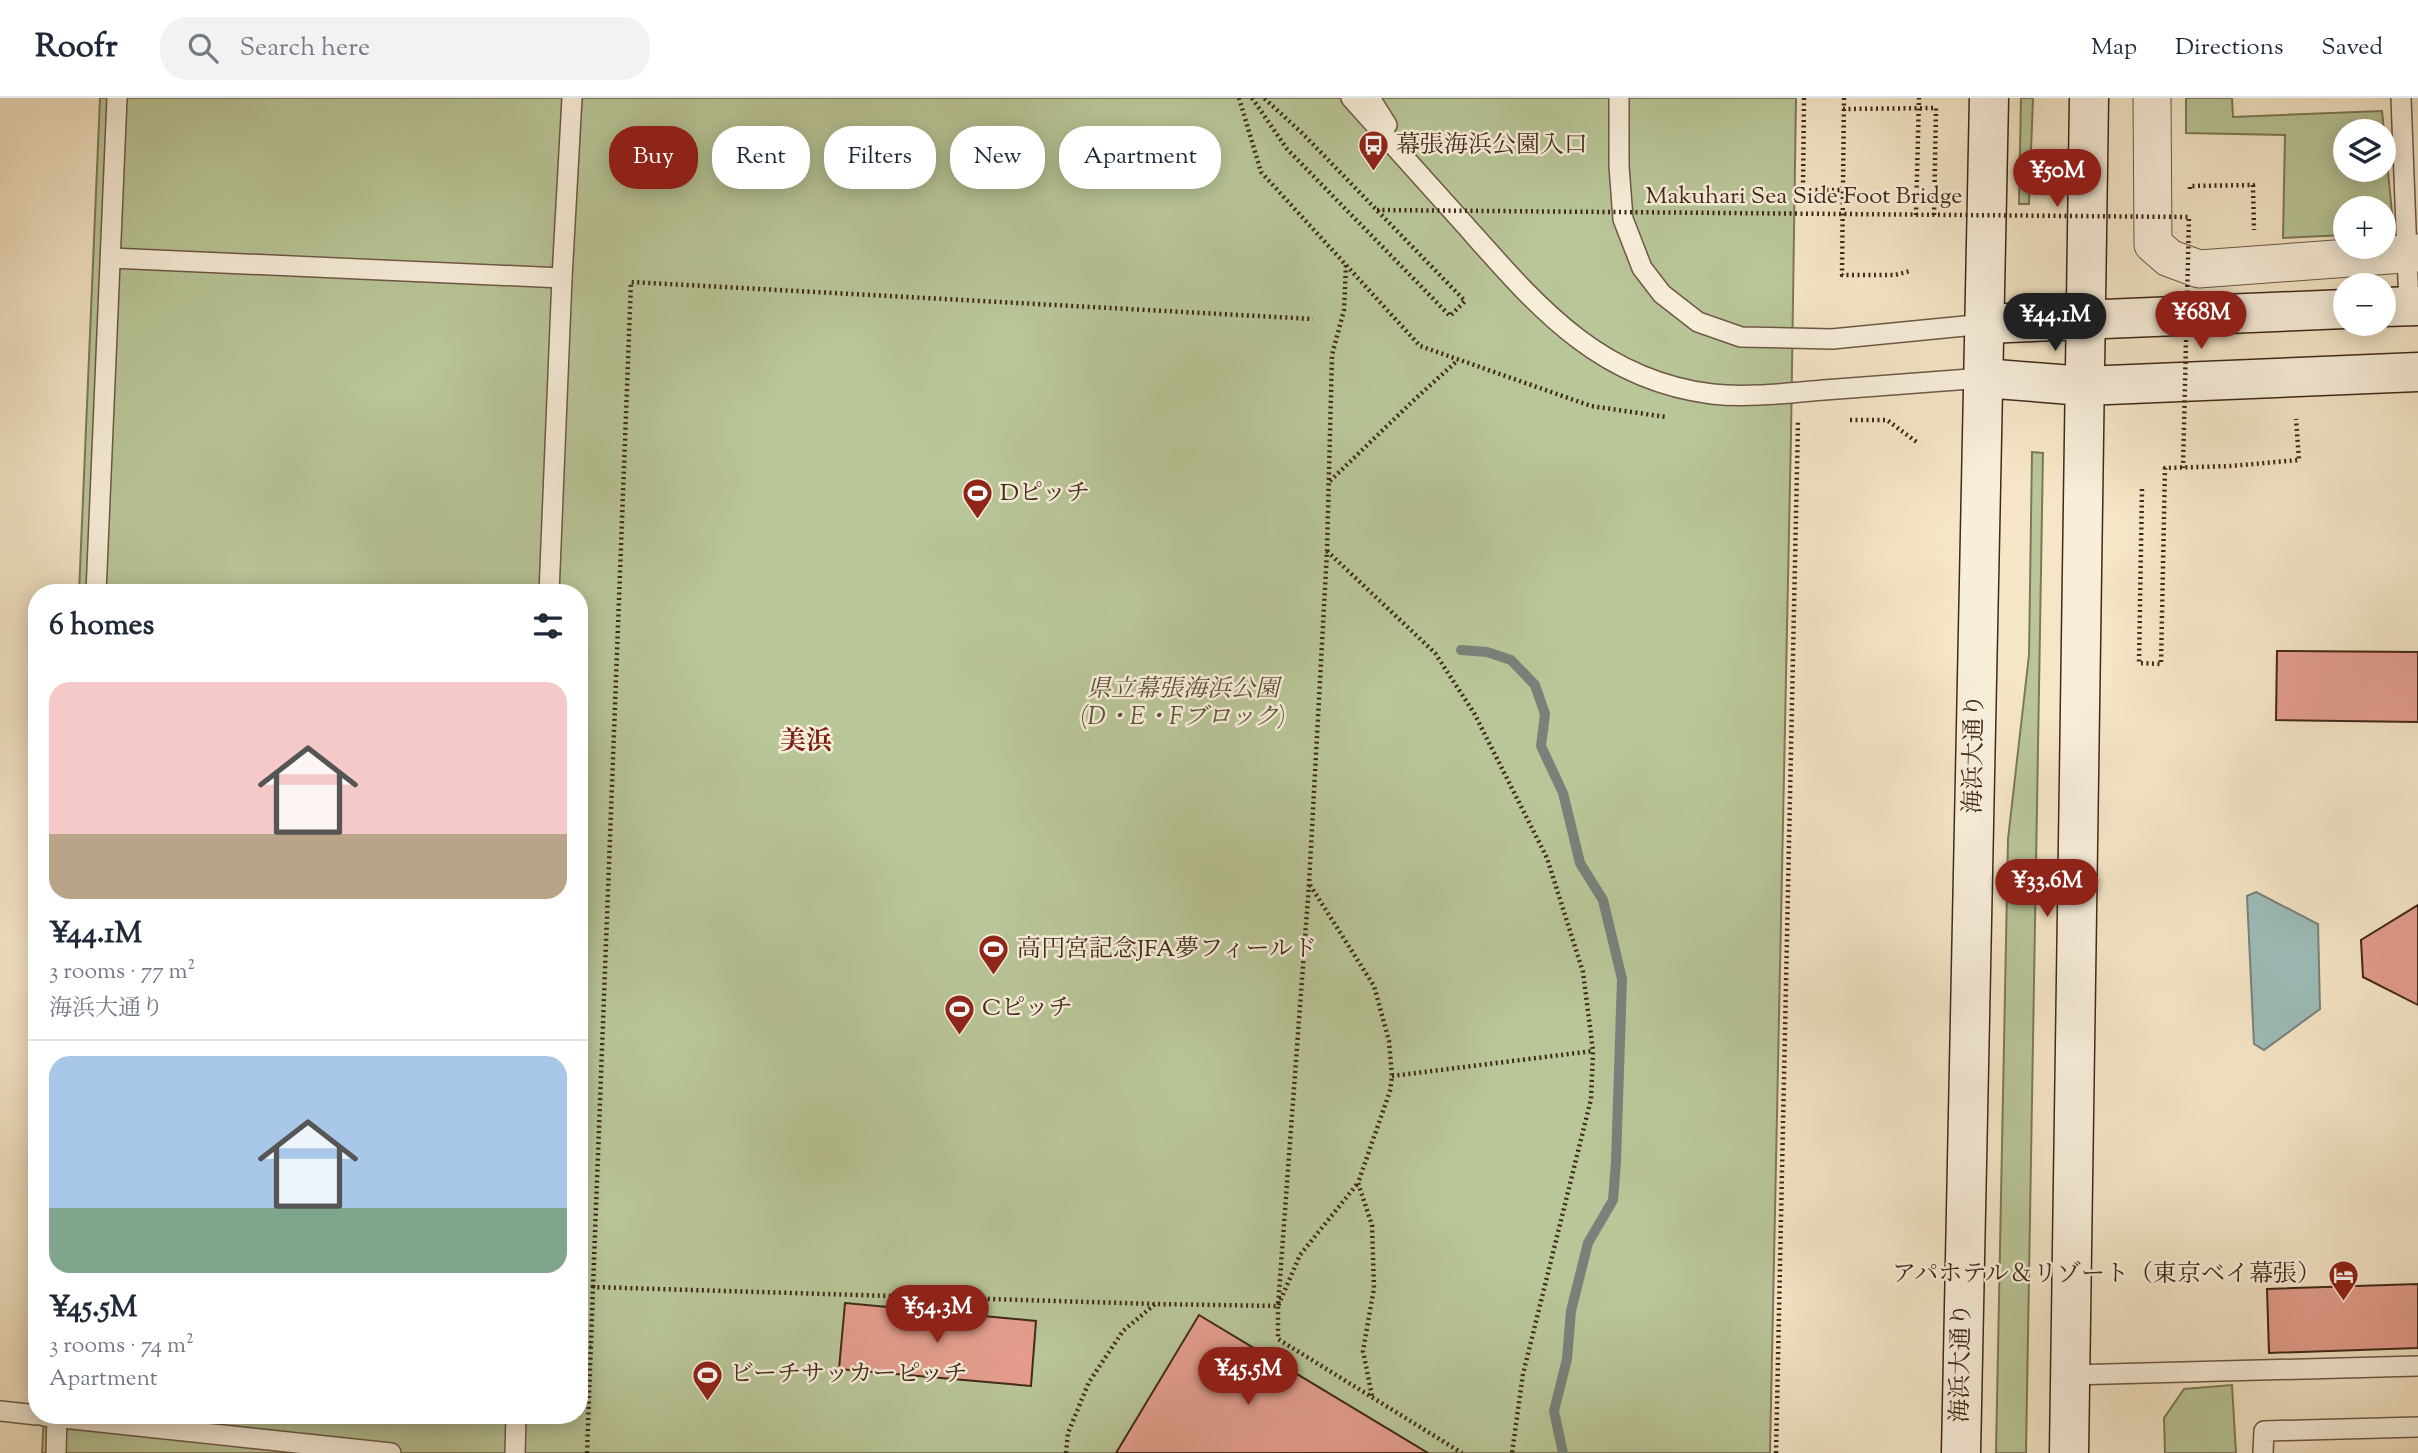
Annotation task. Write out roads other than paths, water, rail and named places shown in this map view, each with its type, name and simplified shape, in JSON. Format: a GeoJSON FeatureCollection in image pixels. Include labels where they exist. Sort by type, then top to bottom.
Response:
{"type":"FeatureCollection","features":[{"type":"Feature","properties":{"kind":"street","name":"海浜大通り"},"geometry":{"type":"LineString","coordinates":[[1961,1453],[1989,98]]}},
{"type":"Feature","properties":{"kind":"street"},"geometry":{"type":"LineString","coordinates":[[2069,1453],[2089,98]]}},
{"type":"Feature","properties":{"kind":"street"},"geometry":{"type":"LineString","coordinates":[[2152,98],[2153,244],[2169,258],[2199,269],[2413,254]]}},
{"type":"Feature","properties":{"kind":"street"},"geometry":{"type":"LineString","coordinates":[[1985,324],[2333,310]]}},
{"type":"Feature","properties":{"kind":"street"},"geometry":{"type":"LineString","coordinates":[[1983,379],[2084,386],[2418,372]]}},
{"type":"Feature","properties":{"kind":"lane"},"geometry":{"type":"LineString","coordinates":[[96,584],[117,98]]}},
{"type":"Feature","properties":{"kind":"lane"},"geometry":{"type":"LineString","coordinates":[[549,584],[572,98]]}},
{"type":"Feature","properties":{"kind":"lane"},"geometry":{"type":"LineString","coordinates":[[1351,98],[1531,299],[1566,331],[1639,375],[1673,386],[1714,394],[1778,394],[1983,379]]}},
{"type":"Feature","properties":{"kind":"lane"},"geometry":{"type":"LineString","coordinates":[[1370,98],[1381,113],[1402,154]]}},
{"type":"Feature","properties":{"kind":"lane"},"geometry":{"type":"LineString","coordinates":[[1619,98],[1619,166],[1623,219],[1642,268],[1661,294],[1698,322],[1741,337],[1832,339],[1985,324]]}},
{"type":"Feature","properties":{"kind":"lane"},"geometry":{"type":"LineString","coordinates":[[2400,98],[2410,163],[2413,254],[2404,306]]}},
{"type":"Feature","properties":{"kind":"lane"},"geometry":{"type":"LineString","coordinates":[[111,258],[562,278]]}},
{"type":"Feature","properties":{"kind":"lane"},"geometry":{"type":"LineString","coordinates":[[2070,1375],[2418,1366]]}},
{"type":"Feature","properties":{"kind":"lane"},"geometry":{"type":"LineString","coordinates":[[0,1411],[28,1414]]}},
{"type":"Feature","properties":{"kind":"lane"},"geometry":{"type":"LineString","coordinates":[[53,1424],[55,1453]]}},
{"type":"Feature","properties":{"kind":"lane"},"geometry":{"type":"LineString","coordinates":[[126,1424],[391,1453]]}},
{"type":"Feature","properties":{"kind":"lane"},"geometry":{"type":"LineString","coordinates":[[515,1453],[516,1424]]}},
{"type":"Feature","properties":{"kind":"lane"},"geometry":{"type":"LineString","coordinates":[[2263,1453],[2264,1431],[2418,1427]]}},
{"type":"Feature","properties":{"kind":"water"},"geometry":{"type":"Polygon","coordinates":[[[2256,892],[2318,924],[2320,1009],[2264,1050],[2254,1044],[2247,896],[2256,892]]]}},
{"type":"Feature","properties":{"kind":"waterway"},"geometry":{"type":"LineString","coordinates":[[1461,650],[1487,652],[1511,660],[1535,685],[1545,714],[1541,746],[1563,793],[1580,863],[1603,900],[1622,979],[1613,1200],[1588,1243],[1571,1311],[1567,1359],[1554,1411],[1563,1453]]}},
{"type":"Feature","properties":{"kind":"place","name":"幕張海浜公園入口"},"geometry":{"type":"Point","coordinates":[1373,173]}},
{"type":"Feature","properties":{"kind":"place","name":"Dピッチ"},"geometry":{"type":"Point","coordinates":[977,521]}},
{"type":"Feature","properties":{"kind":"place","name":"高円宮記念JFA夢フィールド"},"geometry":{"type":"Point","coordinates":[994,977]}},
{"type":"Feature","properties":{"kind":"place","name":"Cピッチ"},"geometry":{"type":"Point","coordinates":[959,1036]}},
{"type":"Feature","properties":{"kind":"place","name":"アパホテル＆リゾート（東京ベイ幕張）"},"geometry":{"type":"Point","coordinates":[2344,1302]}},
{"type":"Feature","properties":{"kind":"place","name":"ビーチサッカーピッチ"},"geometry":{"type":"Point","coordinates":[707,1402]}},
{"type":"Feature","properties":{"kind":"district","name":"美浜"},"geometry":{"type":"Point","coordinates":[806,742]}},
{"type":"Feature","properties":{"kind":"park label","name":"県立幕張海浜公園 (D・E・Fブロック)"},"geometry":{"type":"Point","coordinates":[1183,704]}}]}
